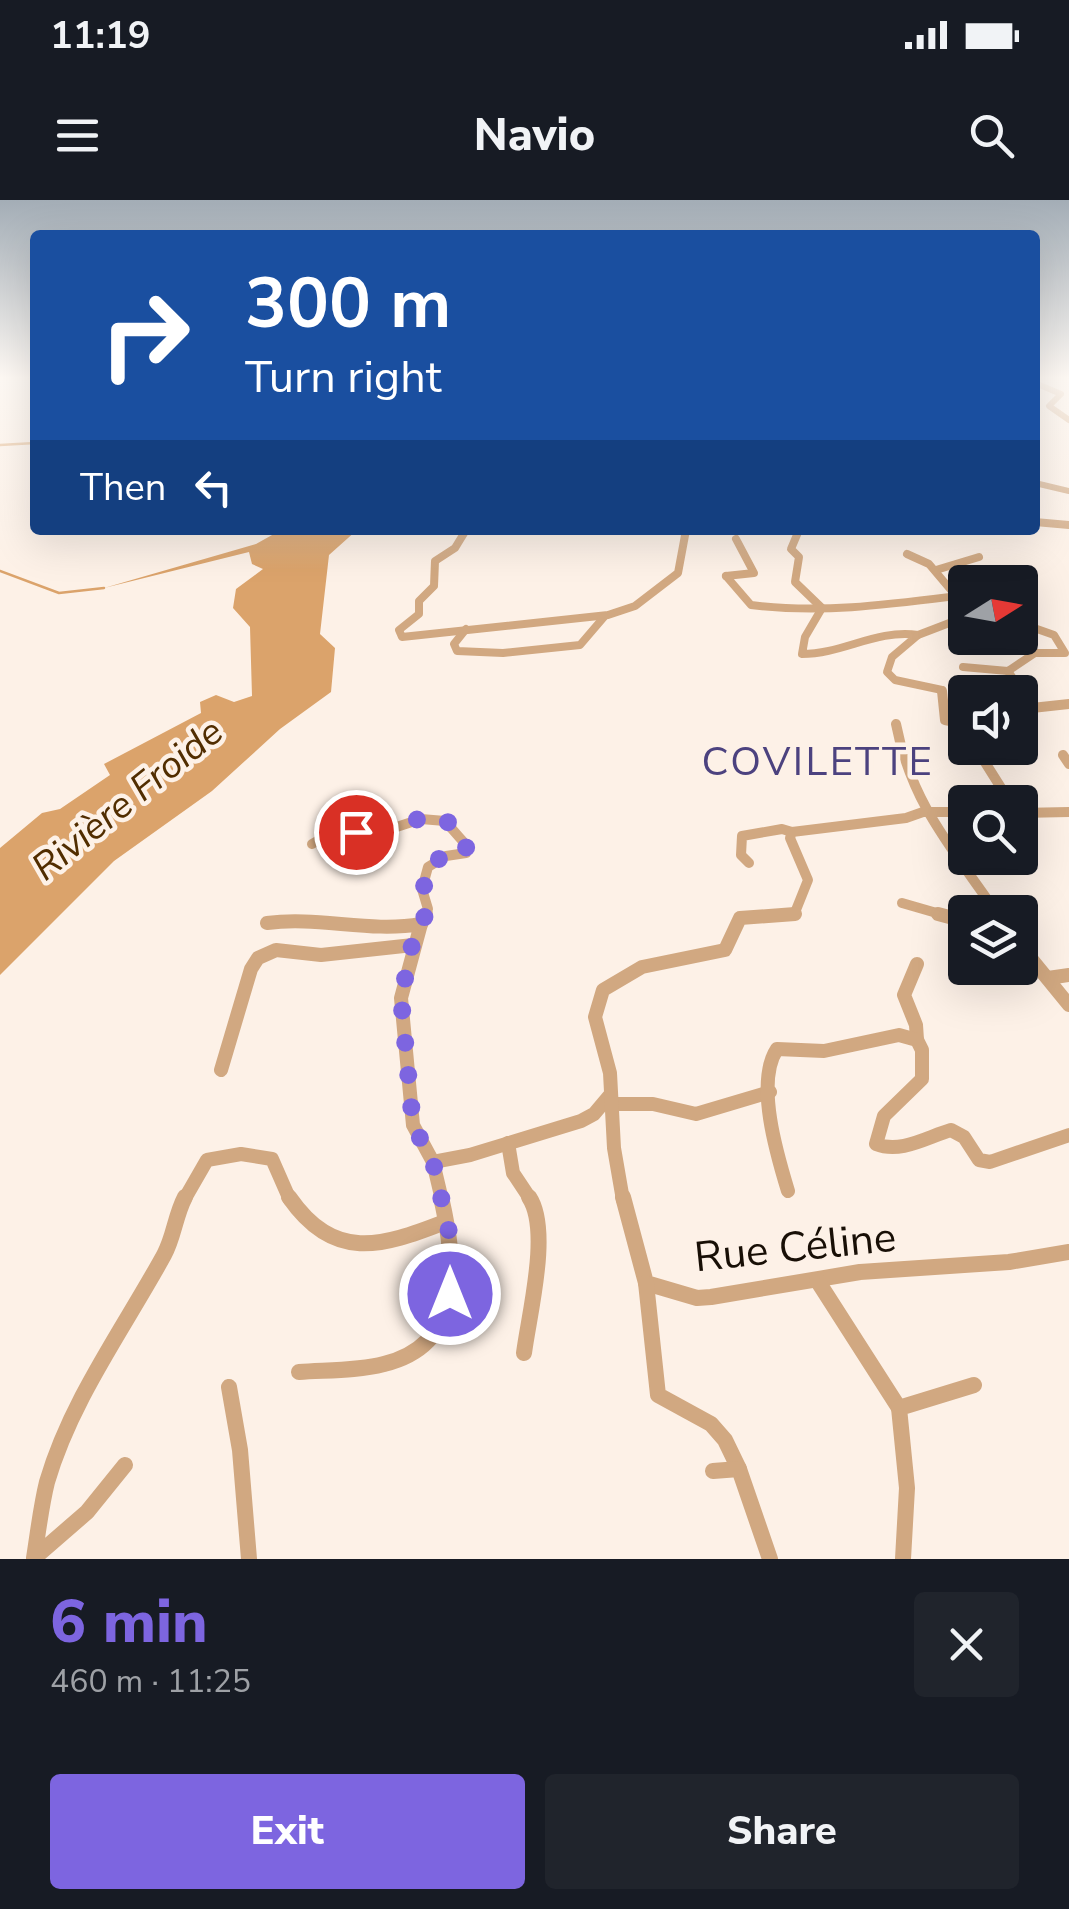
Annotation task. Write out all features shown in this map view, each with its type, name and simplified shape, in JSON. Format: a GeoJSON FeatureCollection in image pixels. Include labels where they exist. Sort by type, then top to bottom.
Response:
{"type":"FeatureCollection","features":[{"type":"Feature","properties":{"kind":"street"},"geometry":{"type":"LineString","coordinates":[[1040,485],[1069,492]]}},
{"type":"Feature","properties":{"kind":"street"},"geometry":{"type":"LineString","coordinates":[[1040,522],[1069,525]]}},
{"type":"Feature","properties":{"kind":"street"},"geometry":{"type":"LineString","coordinates":[[463,535],[455,548],[435,561],[434,586],[419,602],[418,614],[398,633],[405,638],[608,615],[635,606],[678,573],[685,535]]}},
{"type":"Feature","properties":{"kind":"street"},"geometry":{"type":"LineString","coordinates":[[797,535],[791,550],[799,558],[796,582],[822,608]]}},
{"type":"Feature","properties":{"kind":"street"},"geometry":{"type":"LineString","coordinates":[[736,539],[754,574],[726,576],[750,605],[822,608],[948,597]]}},
{"type":"Feature","properties":{"kind":"street"},"geometry":{"type":"LineString","coordinates":[[907,554],[936,570],[948,583]]}},
{"type":"Feature","properties":{"kind":"street"},"geometry":{"type":"LineString","coordinates":[[936,570],[979,557]]}},
{"type":"Feature","properties":{"kind":"street"},"geometry":{"type":"LineString","coordinates":[[822,608],[800,651],[805,656],[855,639],[918,634],[948,624]]}},
{"type":"Feature","properties":{"kind":"street"},"geometry":{"type":"LineString","coordinates":[[466,629],[454,644],[464,654],[570,647],[586,640],[592,628],[608,615]]}},
{"type":"Feature","properties":{"kind":"street"},"geometry":{"type":"LineString","coordinates":[[1038,630],[1054,635],[1064,654],[1038,653]]}},
{"type":"Feature","properties":{"kind":"street"},"geometry":{"type":"LineString","coordinates":[[918,634],[892,656],[888,672],[895,680],[942,690],[943,716],[948,720]]}},
{"type":"Feature","properties":{"kind":"street"},"geometry":{"type":"LineString","coordinates":[[963,667],[1008,671],[1031,655]]}},
{"type":"Feature","properties":{"kind":"street"},"geometry":{"type":"LineString","coordinates":[[1008,671],[1011,675]]}},
{"type":"Feature","properties":{"kind":"street"},"geometry":{"type":"LineString","coordinates":[[1038,707],[1069,704]]}},
{"type":"Feature","properties":{"kind":"street"},"geometry":{"type":"LineString","coordinates":[[896,724],[901,762],[923,812],[984,895]]}},
{"type":"Feature","properties":{"kind":"street"},"geometry":{"type":"LineString","coordinates":[[748,863],[740,855],[742,836],[948,812]]}},
{"type":"Feature","properties":{"kind":"street"},"geometry":{"type":"LineString","coordinates":[[1038,813],[1069,812]]}},
{"type":"Feature","properties":{"kind":"street"},"geometry":{"type":"LineString","coordinates":[[299,1372],[381,1365],[406,1358],[434,1339],[450,1294],[451,1249],[433,1162],[413,1125],[401,998],[412,945],[428,909],[423,874],[435,861],[466,853],[467,846],[452,825],[425,816],[414,817],[395,830],[366,837],[356,832],[361,824],[352,822],[312,844]]}},
{"type":"Feature","properties":{"kind":"street","name":"Rue Céline"},"geometry":{"type":"LineString","coordinates":[[792,832],[790,838],[808,880],[794,916],[740,918],[725,950],[624,974],[603,990],[595,1004],[595,1022],[609,1066],[610,1103],[627,1219],[646,1283],[697,1298],[860,1272],[1009,1262],[1069,1252]]}},
{"type":"Feature","properties":{"kind":"street"},"geometry":{"type":"LineString","coordinates":[[902,903],[948,917]]}},
{"type":"Feature","properties":{"kind":"street"},"geometry":{"type":"LineString","coordinates":[[267,923],[304,919],[380,929],[421,924]]}},
{"type":"Feature","properties":{"kind":"street"},"geometry":{"type":"LineString","coordinates":[[221,1070],[258,958],[276,950],[321,955],[412,945]]}},
{"type":"Feature","properties":{"kind":"street"},"geometry":{"type":"LineString","coordinates":[[917,964],[904,996],[922,1050],[922,1079],[875,1131],[876,1144],[893,1149],[951,1130],[968,1141],[979,1160],[990,1162],[1069,1135]]}},
{"type":"Feature","properties":{"kind":"street"},"geometry":{"type":"LineString","coordinates":[[1038,966],[1069,1005]]}},
{"type":"Feature","properties":{"kind":"street"},"geometry":{"type":"LineString","coordinates":[[1048,978],[1069,975]]}},
{"type":"Feature","properties":{"kind":"street"},"geometry":{"type":"LineString","coordinates":[[788,1191],[778,1161],[769,1058],[777,1049],[824,1051],[899,1035],[917,1040]]}},
{"type":"Feature","properties":{"kind":"street"},"geometry":{"type":"LineString","coordinates":[[433,1162],[581,1122],[610,1103],[653,1104],[696,1114],[770,1092]]}},
{"type":"Feature","properties":{"kind":"street"},"geometry":{"type":"LineString","coordinates":[[508,1143],[513,1173],[534,1206],[539,1243],[524,1353]]}},
{"type":"Feature","properties":{"kind":"street"},"geometry":{"type":"LineString","coordinates":[[34,1559],[47,1483],[63,1439],[120,1328],[166,1250],[176,1213],[207,1160],[241,1154],[272,1158],[291,1202],[314,1226],[340,1244],[380,1246],[445,1222]]}},
{"type":"Feature","properties":{"kind":"street"},"geometry":{"type":"LineString","coordinates":[[816,1280],[899,1408],[907,1476],[903,1559]]}},
{"type":"Feature","properties":{"kind":"street"},"geometry":{"type":"LineString","coordinates":[[646,1283],[658,1395],[722,1430],[770,1559]]}},
{"type":"Feature","properties":{"kind":"street"},"geometry":{"type":"LineString","coordinates":[[899,1408],[974,1385]]}},
{"type":"Feature","properties":{"kind":"street"},"geometry":{"type":"LineString","coordinates":[[229,1386],[240,1450],[249,1559]]}},
{"type":"Feature","properties":{"kind":"street"},"geometry":{"type":"LineString","coordinates":[[34,1559],[87,1512],[125,1465]]}},
{"type":"Feature","properties":{"kind":"street"},"geometry":{"type":"LineString","coordinates":[[713,1471],[739,1469]]}},
{"type":"Feature","properties":{"kind":"water","name":"Rivière Froide"},"geometry":{"type":"Polygon","coordinates":[[[272,535],[351,535],[329,555],[320,634],[335,648],[331,692],[280,729],[212,791],[114,861],[0,975],[0,848],[42,813],[60,809],[110,775],[104,764],[201,713],[200,702],[216,695],[234,702],[252,696],[250,627],[233,608],[236,589],[263,569],[252,564],[249,552],[104,588],[256,544],[272,535]]]}},
{"type":"Feature","properties":{"kind":"waterway"},"geometry":{"type":"LineString","coordinates":[[0,445],[30,443]]}},
{"type":"Feature","properties":{"kind":"waterway"},"geometry":{"type":"LineString","coordinates":[[0,571],[59,593],[104,588]]}},
{"type":"Feature","properties":{"kind":"district","name":"COVILETTE"},"geometry":{"type":"Point","coordinates":[818,761]}},
{"type":"Feature","properties":{"kind":"route"},"geometry":{"type":"LineString","coordinates":[[356,832],[366,837],[380,834],[395,830],[414,817],[425,816],[452,825],[467,846],[466,853],[435,861],[423,874],[428,909],[412,945],[401,998],[413,1125],[433,1162],[450,1236],[450,1294]]}}]}
